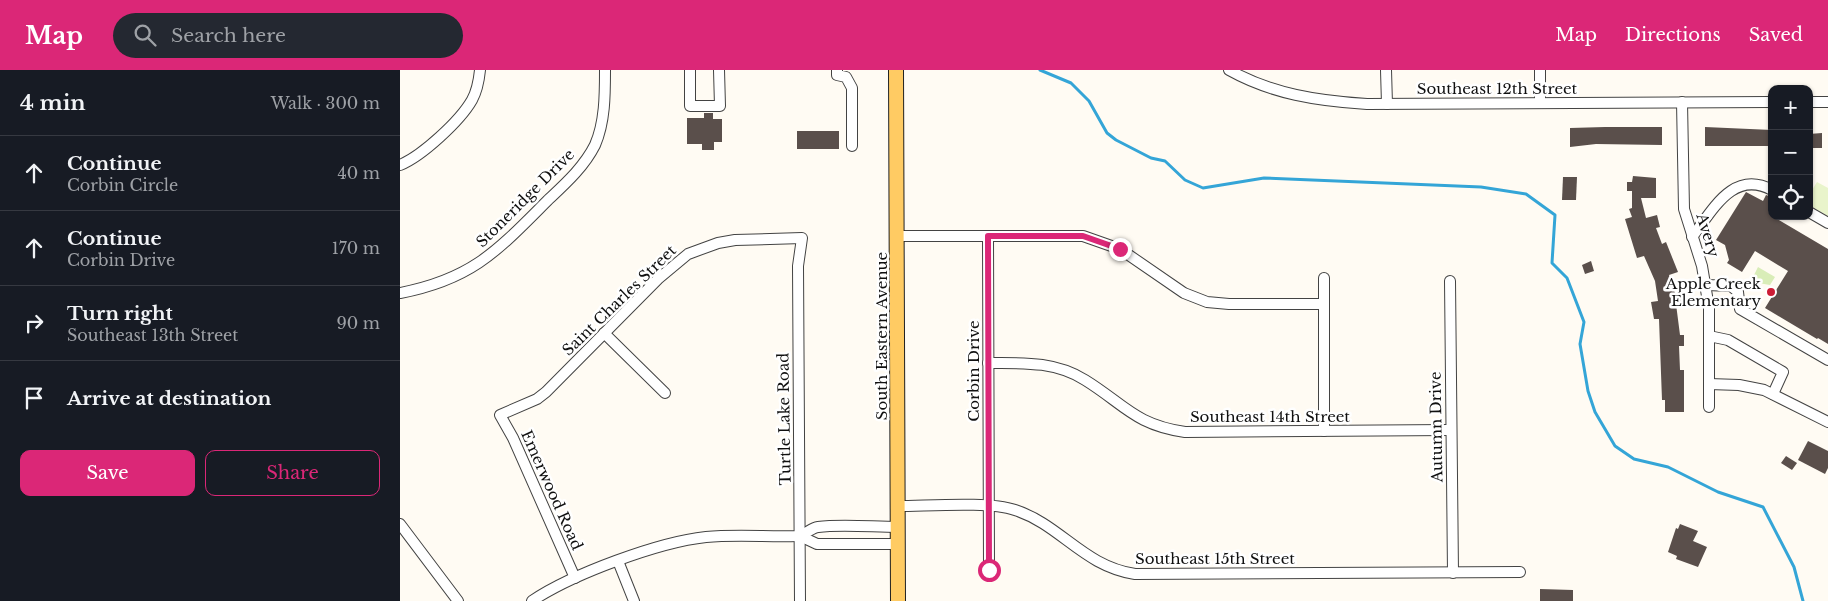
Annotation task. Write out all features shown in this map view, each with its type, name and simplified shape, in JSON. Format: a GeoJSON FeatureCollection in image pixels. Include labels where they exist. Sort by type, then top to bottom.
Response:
{"type":"FeatureCollection","features":[{"type":"Feature","properties":{"kind":"main road","name":"South Eastern Avenue"},"geometry":{"type":"LineString","coordinates":[[896,70],[898,601]]}},
{"type":"Feature","properties":{"kind":"street"},"geometry":{"type":"LineString","coordinates":[[400,165],[428,148],[462,113],[475,93],[480,70]]}},
{"type":"Feature","properties":{"kind":"street","name":"Stoneridge Drive"},"geometry":{"type":"LineString","coordinates":[[400,293],[452,278],[482,262],[507,241],[568,180],[589,156],[600,129],[605,70]]}},
{"type":"Feature","properties":{"kind":"street"},"geometry":{"type":"LineString","coordinates":[[690,70],[690,106],[720,106],[719,70]]}},
{"type":"Feature","properties":{"kind":"street"},"geometry":{"type":"LineString","coordinates":[[837,70],[837,74],[846,77],[852,88],[852,146]]}},
{"type":"Feature","properties":{"kind":"street","name":"Southeast 12th Street"},"geometry":{"type":"LineString","coordinates":[[1229,70],[1266,87],[1305,98],[1386,104],[1768,102]]}},
{"type":"Feature","properties":{"kind":"street"},"geometry":{"type":"LineString","coordinates":[[1386,70],[1386,104]]}},
{"type":"Feature","properties":{"kind":"street"},"geometry":{"type":"LineString","coordinates":[[1540,70],[1540,102]]}},
{"type":"Feature","properties":{"kind":"street","name":"Avery"},"geometry":{"type":"LineString","coordinates":[[1682,102],[1684,209],[1707,285],[1709,407]]}},
{"type":"Feature","properties":{"kind":"street"},"geometry":{"type":"LineString","coordinates":[[1813,102],[1828,102]]}},
{"type":"Feature","properties":{"kind":"street"},"geometry":{"type":"LineString","coordinates":[[1692,237],[1721,199],[1735,188],[1752,183],[1768,189]]}},
{"type":"Feature","properties":{"kind":"street"},"geometry":{"type":"LineString","coordinates":[[1813,214],[1828,223]]}},
{"type":"Feature","properties":{"kind":"street"},"geometry":{"type":"LineString","coordinates":[[896,236],[1066,234],[1097,239],[1120,249],[1184,292],[1207,302],[1229,304],[1322,304]]}},
{"type":"Feature","properties":{"kind":"street","name":"Corbin Drive"},"geometry":{"type":"LineString","coordinates":[[988,236],[989,570]]}},
{"type":"Feature","properties":{"kind":"street","name":"Saint Charles Street"},"geometry":{"type":"LineString","coordinates":[[500,415],[537,399],[546,392],[673,264],[688,254],[718,243],[735,240],[802,238]]}},
{"type":"Feature","properties":{"kind":"street","name":"Turtle Lake Road"},"geometry":{"type":"LineString","coordinates":[[800,601],[798,266],[802,238]]}},
{"type":"Feature","properties":{"kind":"street"},"geometry":{"type":"LineString","coordinates":[[1324,278],[1322,304],[1324,431]]}},
{"type":"Feature","properties":{"kind":"street","name":"Autumn Drive"},"geometry":{"type":"LineString","coordinates":[[1450,281],[1450,430],[1453,573]]}},
{"type":"Feature","properties":{"kind":"street"},"geometry":{"type":"LineString","coordinates":[[1707,285],[1731,286],[1738,292],[1740,309],[1828,360]]}},
{"type":"Feature","properties":{"kind":"street"},"geometry":{"type":"LineString","coordinates":[[604,333],[665,394]]}},
{"type":"Feature","properties":{"kind":"street"},"geometry":{"type":"LineString","coordinates":[[1709,336],[1728,340],[1782,372],[1774,394]]}},
{"type":"Feature","properties":{"kind":"street","name":"Southeast 14th Street"},"geometry":{"type":"LineString","coordinates":[[988,363],[1043,364],[1063,370],[1085,380],[1136,417],[1174,430],[1196,433],[1450,430]]}},
{"type":"Feature","properties":{"kind":"street"},"geometry":{"type":"LineString","coordinates":[[1709,384],[1753,386],[1774,394],[1828,422]]}},
{"type":"Feature","properties":{"kind":"street","name":"Emerwood Road"},"geometry":{"type":"LineString","coordinates":[[500,415],[513,438],[576,578]]}},
{"type":"Feature","properties":{"kind":"street","name":"Southeast 15th Street"},"geometry":{"type":"LineString","coordinates":[[898,506],[989,506],[1014,510],[1035,519],[1091,559],[1113,569],[1135,574],[1520,572]]}},
{"type":"Feature","properties":{"kind":"street"},"geometry":{"type":"LineString","coordinates":[[400,524],[458,601]]}},
{"type":"Feature","properties":{"kind":"street"},"geometry":{"type":"LineString","coordinates":[[800,536],[817,527],[898,527]]}},
{"type":"Feature","properties":{"kind":"street"},"geometry":{"type":"LineString","coordinates":[[532,601],[576,578],[618,561],[671,544],[707,537],[800,536],[817,544],[898,544]]}},
{"type":"Feature","properties":{"kind":"street"},"geometry":{"type":"LineString","coordinates":[[618,561],[634,601]]}},
{"type":"Feature","properties":{"kind":"green space"},"geometry":{"type":"Polygon","coordinates":[[[1817,182],[1828,188],[1828,216],[1813,207],[1813,188],[1817,182]]]}},
{"type":"Feature","properties":{"kind":"green space"},"geometry":{"type":"Polygon","coordinates":[[[1758,267],[1775,277],[1770,285],[1758,283],[1754,275],[1758,267]]]}},
{"type":"Feature","properties":{"kind":"building"},"geometry":{"type":"Polygon","coordinates":[[[704,113],[713,113],[713,119],[722,119],[722,142],[714,142],[714,150],[702,150],[702,144],[687,144],[687,118],[704,118],[704,113]]]}},
{"type":"Feature","properties":{"kind":"building"},"geometry":{"type":"Polygon","coordinates":[[[1662,127],[1662,145],[1596,144],[1570,147],[1570,128],[1662,127]]]}},
{"type":"Feature","properties":{"kind":"building"},"geometry":{"type":"Polygon","coordinates":[[[1705,127],[1768,130],[1768,146],[1705,146],[1705,127]]]}},
{"type":"Feature","properties":{"kind":"building"},"geometry":{"type":"Polygon","coordinates":[[[797,131],[839,131],[839,149],[797,149],[797,131]]]}},
{"type":"Feature","properties":{"kind":"building"},"geometry":{"type":"Polygon","coordinates":[[[1822,133],[1822,148],[1813,148],[1813,134],[1822,133]]]}},
{"type":"Feature","properties":{"kind":"building"},"geometry":{"type":"Polygon","coordinates":[[[1633,176],[1656,178],[1656,198],[1641,198],[1646,218],[1657,215],[1660,227],[1656,228],[1662,244],[1666,242],[1678,272],[1669,275],[1675,293],[1681,292],[1683,304],[1676,304],[1680,335],[1684,335],[1684,346],[1679,346],[1680,370],[1684,370],[1684,412],[1665,412],[1665,400],[1662,400],[1659,319],[1654,319],[1651,302],[1658,301],[1655,281],[1644,256],[1637,258],[1625,219],[1632,217],[1629,209],[1632,208],[1632,191],[1627,191],[1627,182],[1632,182],[1633,176]]]}},
{"type":"Feature","properties":{"kind":"building"},"geometry":{"type":"Polygon","coordinates":[[[1563,177],[1577,177],[1576,200],[1562,200],[1563,177]]]}},
{"type":"Feature","properties":{"kind":"building"},"geometry":{"type":"Polygon","coordinates":[[[1746,192],[1763,201],[1766,195],[1768,196],[1768,220],[1779,220],[1828,249],[1828,344],[1765,308],[1788,271],[1755,251],[1742,272],[1727,263],[1729,260],[1725,245],[1716,240],[1746,192]]]}},
{"type":"Feature","properties":{"kind":"building"},"geometry":{"type":"Polygon","coordinates":[[[1591,261],[1594,271],[1585,274],[1582,265],[1591,261]]]}},
{"type":"Feature","properties":{"kind":"building"},"geometry":{"type":"Polygon","coordinates":[[[1808,441],[1828,451],[1828,468],[1825,474],[1798,460],[1808,441]]]}},
{"type":"Feature","properties":{"kind":"building"},"geometry":{"type":"Polygon","coordinates":[[[1786,456],[1797,463],[1792,470],[1781,463],[1786,456]]]}},
{"type":"Feature","properties":{"kind":"building"},"geometry":{"type":"Polygon","coordinates":[[[1680,524],[1698,531],[1693,541],[1707,547],[1698,567],[1676,559],[1677,556],[1668,552],[1676,528],[1678,529],[1680,524]]]}},
{"type":"Feature","properties":{"kind":"building"},"geometry":{"type":"Polygon","coordinates":[[[1540,589],[1573,590],[1573,601],[1540,601],[1540,589]]]}},
{"type":"Feature","properties":{"kind":"waterway"},"geometry":{"type":"LineString","coordinates":[[1040,70],[1071,83],[1089,101],[1107,133],[1116,140],[1151,158],[1165,161],[1185,180],[1203,188],[1264,178],[1481,187],[1526,194],[1555,215],[1552,263],[1567,278],[1584,322],[1580,344],[1588,391],[1595,412],[1615,446],[1634,459],[1668,467],[1718,492],[1763,507],[1794,567],[1803,601]]}},
{"type":"Feature","properties":{"kind":"place","name":"Apple Creek Elementary"},"geometry":{"type":"Point","coordinates":[1771,292]}},
{"type":"Feature","properties":{"kind":"route"},"geometry":{"type":"LineString","coordinates":[[989,570],[988,236],[1066,234],[1097,239],[1120,249]]}}]}
